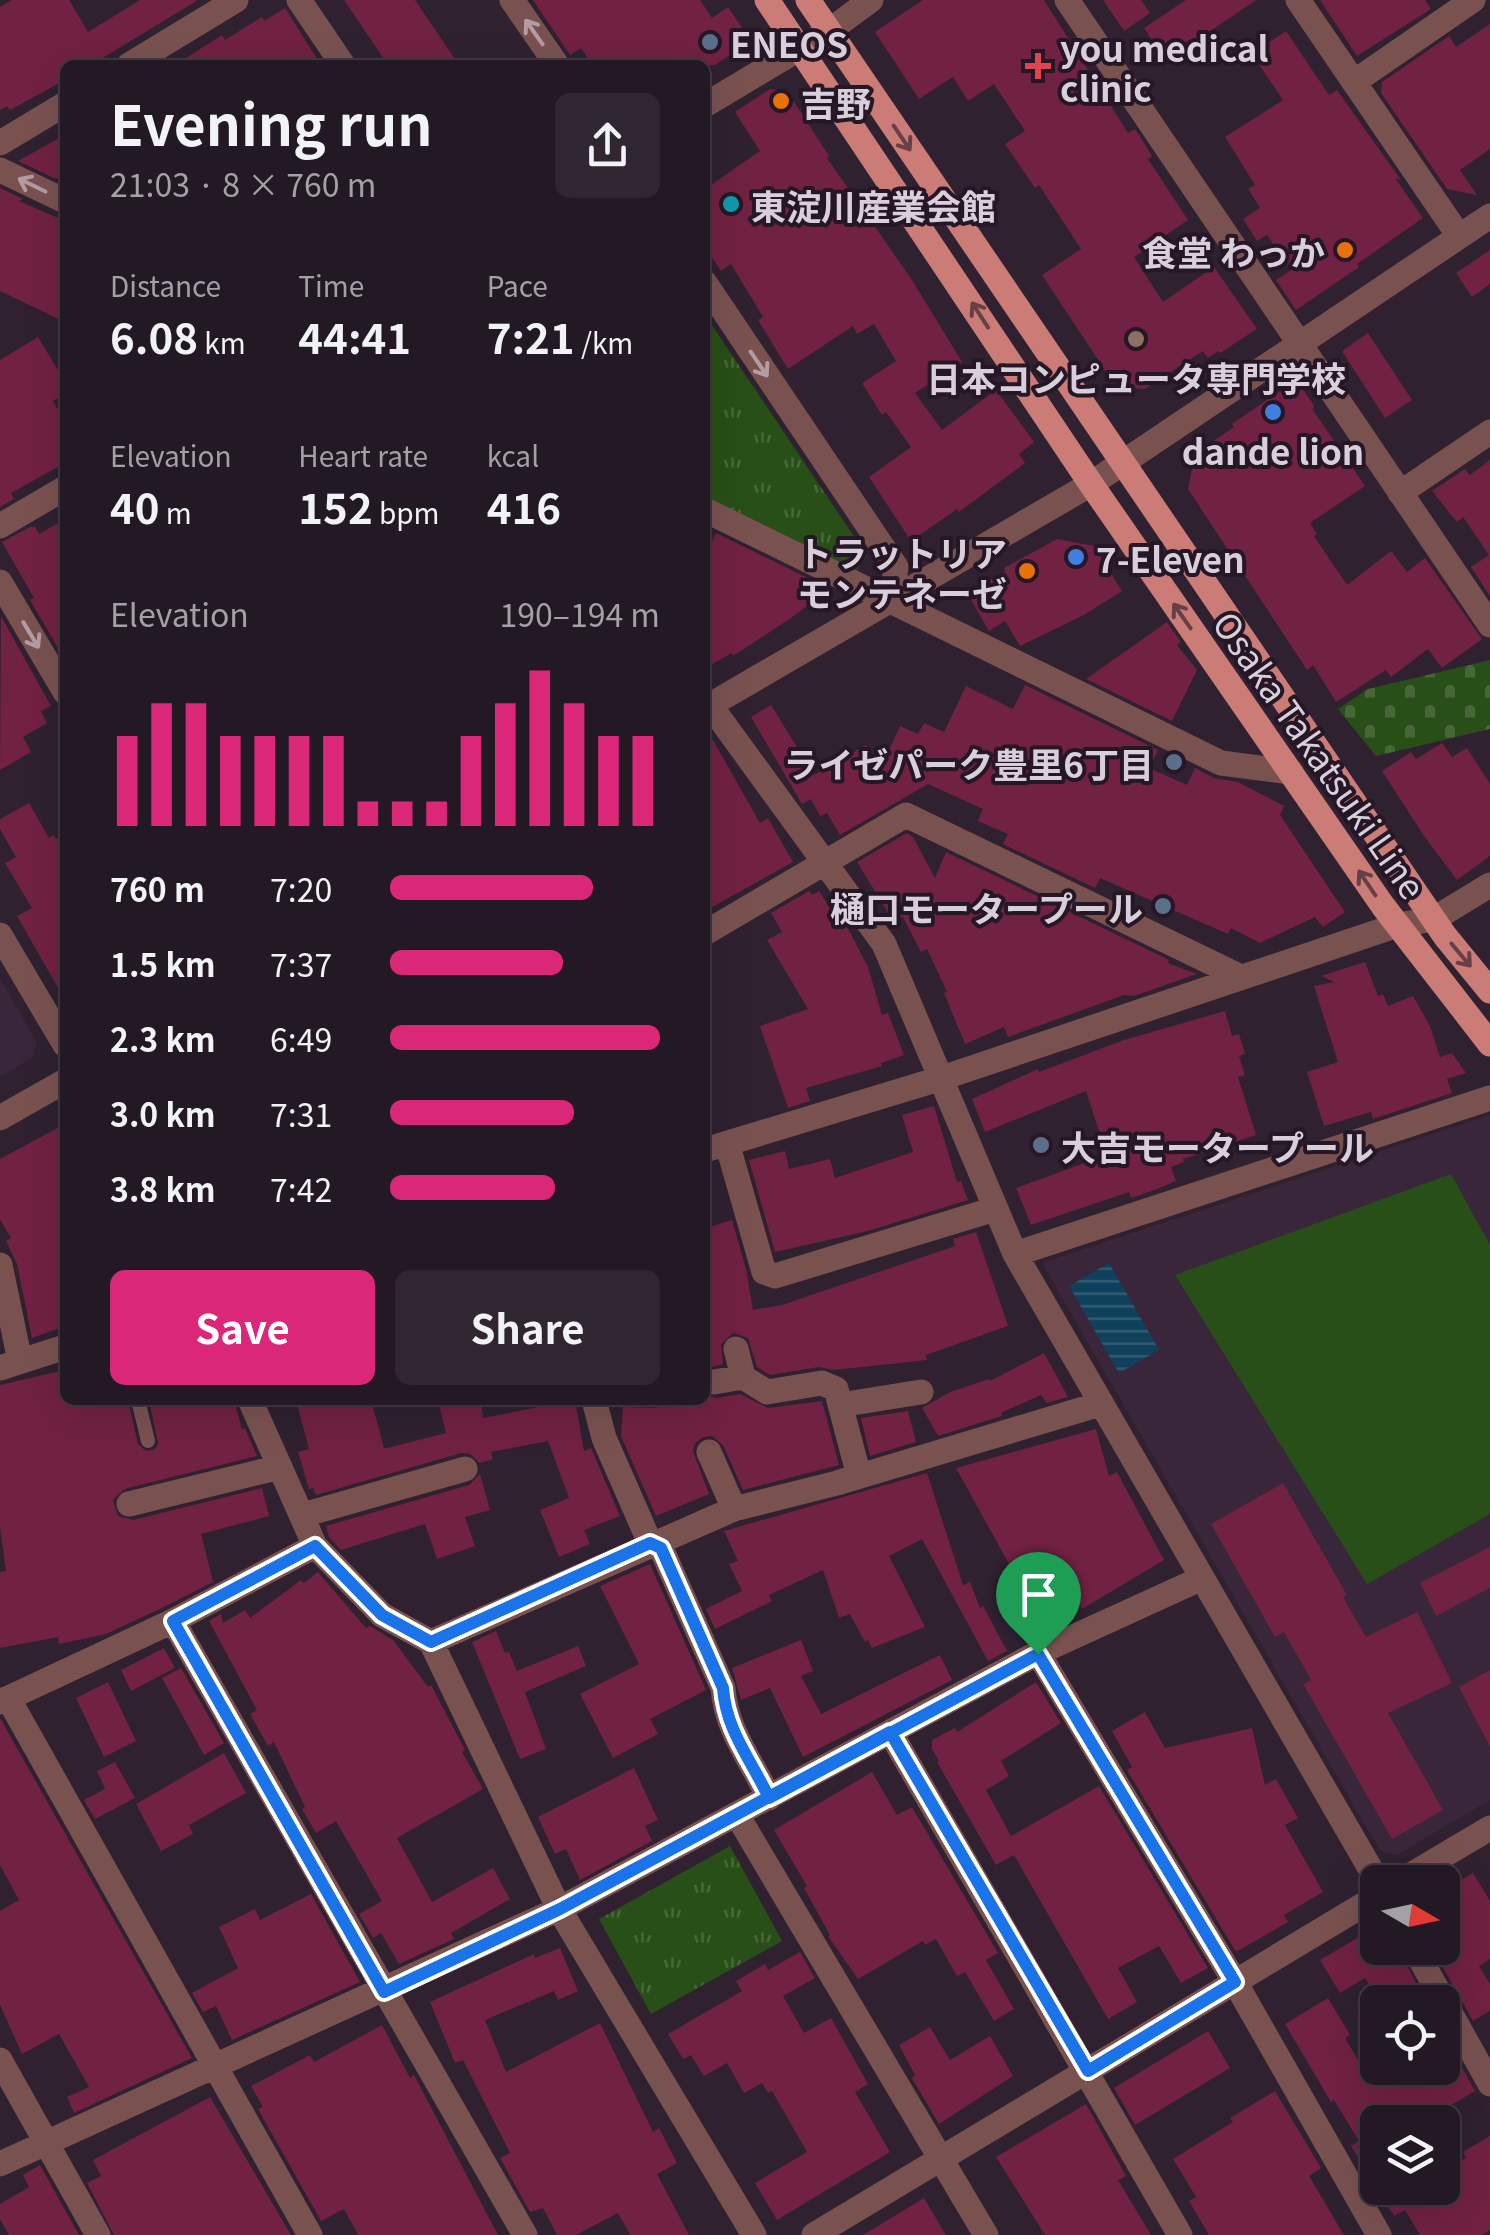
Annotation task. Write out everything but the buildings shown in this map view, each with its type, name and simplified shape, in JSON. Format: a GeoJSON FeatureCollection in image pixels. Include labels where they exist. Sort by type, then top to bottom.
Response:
{"type":"FeatureCollection","features":[{"type":"Feature","properties":{"kind":"main road","name":"Osaka Takatsuki Line"},"geometry":{"type":"LineString","coordinates":[[767,0],[1291,772],[1398,925],[1490,1044]]}},
{"type":"Feature","properties":{"kind":"main road","name":"Osaka Takatsuki Line"},"geometry":{"type":"LineString","coordinates":[[808,0],[1434,919],[1490,991]]}},
{"type":"Feature","properties":{"kind":"street"},"geometry":{"type":"LineString","coordinates":[[137,60],[236,0]]}},
{"type":"Feature","properties":{"kind":"street"},"geometry":{"type":"LineString","coordinates":[[299,0],[340,60]]}},
{"type":"Feature","properties":{"kind":"street"},"geometry":{"type":"LineString","coordinates":[[512,0],[554,60]]}},
{"type":"Feature","properties":{"kind":"street"},"geometry":{"type":"LineString","coordinates":[[710,102],[829,31],[872,0]]}},
{"type":"Feature","properties":{"kind":"street"},"geometry":{"type":"LineString","coordinates":[[1067,0],[1490,624]]}},
{"type":"Feature","properties":{"kind":"street"},"geometry":{"type":"LineString","coordinates":[[1298,0],[1459,236]]}},
{"type":"Feature","properties":{"kind":"street"},"geometry":{"type":"LineString","coordinates":[[1354,82],[1472,0]]}},
{"type":"Feature","properties":{"kind":"street"},"geometry":{"type":"LineString","coordinates":[[0,143],[60,107]]}},
{"type":"Feature","properties":{"kind":"street"},"geometry":{"type":"LineString","coordinates":[[0,170],[60,199]]}},
{"type":"Feature","properties":{"kind":"street"},"geometry":{"type":"LineString","coordinates":[[710,705],[1092,484],[1490,216]]}},
{"type":"Feature","properties":{"kind":"street"},"geometry":{"type":"LineString","coordinates":[[710,290],[896,567],[891,602]]}},
{"type":"Feature","properties":{"kind":"street"},"geometry":{"type":"LineString","coordinates":[[1400,493],[1490,432]]}},
{"type":"Feature","properties":{"kind":"street"},"geometry":{"type":"LineString","coordinates":[[0,526],[60,491]]}},
{"type":"Feature","properties":{"kind":"street"},"geometry":{"type":"LineString","coordinates":[[710,512],[1222,763],[1291,772]]}},
{"type":"Feature","properties":{"kind":"street"},"geometry":{"type":"LineString","coordinates":[[0,582],[60,682]]}},
{"type":"Feature","properties":{"kind":"street"},"geometry":{"type":"LineString","coordinates":[[710,709],[884,944],[1015,1254],[1368,1865]]}},
{"type":"Feature","properties":{"kind":"street"},"geometry":{"type":"LineString","coordinates":[[710,930],[906,815],[1241,977]]}},
{"type":"Feature","properties":{"kind":"street"},"geometry":{"type":"LineString","coordinates":[[995,1209],[774,1276],[764,1272],[716,1146],[939,1079],[1398,925],[1434,919],[1490,885]]}},
{"type":"Feature","properties":{"kind":"street"},"geometry":{"type":"LineString","coordinates":[[0,934],[60,1036]]}},
{"type":"Feature","properties":{"kind":"street"},"geometry":{"type":"LineString","coordinates":[[0,1118],[60,1084]]}},
{"type":"Feature","properties":{"kind":"street"},"geometry":{"type":"LineString","coordinates":[[1015,1254],[1490,1098]]}},
{"type":"Feature","properties":{"kind":"street"},"geometry":{"type":"LineString","coordinates":[[0,1265],[10,1364],[60,1348]]}},
{"type":"Feature","properties":{"kind":"street"},"geometry":{"type":"LineString","coordinates":[[736,1349],[742,1377]]}},
{"type":"Feature","properties":{"kind":"street"},"geometry":{"type":"LineString","coordinates":[[714,1382],[742,1377],[766,1392],[822,1384],[836,1390],[859,1476]]}},
{"type":"Feature","properties":{"kind":"street"},"geometry":{"type":"LineString","coordinates":[[840,1405],[921,1392]]}},
{"type":"Feature","properties":{"kind":"street"},"geometry":{"type":"LineString","coordinates":[[431,1642],[734,1509],[1100,1404]]}},
{"type":"Feature","properties":{"kind":"street"},"geometry":{"type":"LineString","coordinates":[[252,1405],[315,1546],[382,1615],[431,1642],[560,1909],[754,2235]]}},
{"type":"Feature","properties":{"kind":"street"},"geometry":{"type":"LineString","coordinates":[[595,1405],[604,1438],[650,1543],[661,1548],[723,1688],[724,1704],[744,1757],[752,1762],[769,1798]]}},
{"type":"Feature","properties":{"kind":"street"},"geometry":{"type":"LineString","coordinates":[[709,1452],[734,1509]]}},
{"type":"Feature","properties":{"kind":"street"},"geometry":{"type":"LineString","coordinates":[[129,1504],[280,1468]]}},
{"type":"Feature","properties":{"kind":"street"},"geometry":{"type":"LineString","coordinates":[[303,1515],[465,1469]]}},
{"type":"Feature","properties":{"kind":"street"},"geometry":{"type":"LineString","coordinates":[[310,2235],[4,1700],[173,1621],[315,1546]]}},
{"type":"Feature","properties":{"kind":"street"},"geometry":{"type":"LineString","coordinates":[[0,2164],[560,1909],[1038,1654],[1200,1579]]}},
{"type":"Feature","properties":{"kind":"street"},"geometry":{"type":"LineString","coordinates":[[173,1621],[525,2235]]}},
{"type":"Feature","properties":{"kind":"street"},"geometry":{"type":"LineString","coordinates":[[1038,1654],[1235,1982],[1379,2235]]}},
{"type":"Feature","properties":{"kind":"street"},"geometry":{"type":"LineString","coordinates":[[890,1732],[1180,2235]]}},
{"type":"Feature","properties":{"kind":"street"},"geometry":{"type":"LineString","coordinates":[[737,1815],[944,2158],[986,2235]]}},
{"type":"Feature","properties":{"kind":"street"},"geometry":{"type":"LineString","coordinates":[[1428,1865],[1490,1828]]}},
{"type":"Feature","properties":{"kind":"street"},"geometry":{"type":"LineString","coordinates":[[814,2235],[1360,1907]]}},
{"type":"Feature","properties":{"kind":"street"},"geometry":{"type":"LineString","coordinates":[[1424,1965],[1489,2079]]}},
{"type":"Feature","properties":{"kind":"street"},"geometry":{"type":"LineString","coordinates":[[0,2060],[98,2235]]}},
{"type":"Feature","properties":{"kind":"lane"},"geometry":{"type":"LineString","coordinates":[[139,1405],[148,1441]]}},
{"type":"Feature","properties":{"kind":"shaded area"},"geometry":{"type":"Polygon","coordinates":[[[0,979],[37,1042],[33,1057],[0,1077],[0,979]]]}},
{"type":"Feature","properties":{"kind":"shaded area"},"geometry":{"type":"Polygon","coordinates":[[[1490,1115],[1490,1800],[1397,1855],[1380,1851],[1042,1263],[1490,1115]]]}},
{"type":"Feature","properties":{"kind":"green space"},"geometry":{"type":"Polygon","coordinates":[[[710,322],[867,556],[855,572],[710,501],[710,322]]]}},
{"type":"Feature","properties":{"kind":"green space"},"geometry":{"type":"Polygon","coordinates":[[[1490,660],[1490,729],[1376,756],[1338,709],[1368,689],[1490,660]]]}},
{"type":"Feature","properties":{"kind":"green space"},"geometry":{"type":"Polygon","coordinates":[[[1451,1174],[1490,1245],[1490,1514],[1367,1584],[1175,1275],[1451,1174]]]}},
{"type":"Feature","properties":{"kind":"green space"},"geometry":{"type":"Polygon","coordinates":[[[730,1846],[782,1941],[651,2014],[599,1919],[730,1846]]]}},
{"type":"Feature","properties":{"kind":"water"},"geometry":{"type":"Polygon","coordinates":[[[1109,1263],[1159,1350],[1119,1373],[1069,1286],[1109,1263]]]}},
{"type":"Feature","properties":{"kind":"place","name":"ENEOS"},"geometry":{"type":"Point","coordinates":[710,42]}},
{"type":"Feature","properties":{"kind":"place","name":"you medical clinic"},"geometry":{"type":"Point","coordinates":[1038,66]}},
{"type":"Feature","properties":{"kind":"place","name":"吉野"},"geometry":{"type":"Point","coordinates":[781,101]}},
{"type":"Feature","properties":{"kind":"place","name":"東淀川産業会館"},"geometry":{"type":"Point","coordinates":[731,204]}},
{"type":"Feature","properties":{"kind":"place","name":"食堂 わっか"},"geometry":{"type":"Point","coordinates":[1345,250]}},
{"type":"Feature","properties":{"kind":"place","name":"日本コンピュータ専門学校"},"geometry":{"type":"Point","coordinates":[1136,339]}},
{"type":"Feature","properties":{"kind":"place","name":"dande lion"},"geometry":{"type":"Point","coordinates":[1273,412]}},
{"type":"Feature","properties":{"kind":"place","name":"7-Eleven"},"geometry":{"type":"Point","coordinates":[1076,557]}},
{"type":"Feature","properties":{"kind":"place","name":"トラットリア モンテネーゼ"},"geometry":{"type":"Point","coordinates":[1027,571]}},
{"type":"Feature","properties":{"kind":"place","name":"ライゼパーク豊里6丁目"},"geometry":{"type":"Point","coordinates":[1174,762]}},
{"type":"Feature","properties":{"kind":"place","name":"樋口モータープール"},"geometry":{"type":"Point","coordinates":[1163,906]}},
{"type":"Feature","properties":{"kind":"place","name":"大吉モータープール"},"geometry":{"type":"Point","coordinates":[1041,1145]}},
{"type":"Feature","properties":{"kind":"route"},"geometry":{"type":"LineString","coordinates":[[1038,1654],[890,1732],[769,1798],[752,1762],[744,1757],[724,1704],[723,1688],[661,1548],[650,1543],[431,1642],[382,1615],[315,1546],[173,1621],[384,1992],[560,1909],[737,1815],[890,1732],[1088,2071],[1235,1982],[1038,1654]]}}]}
